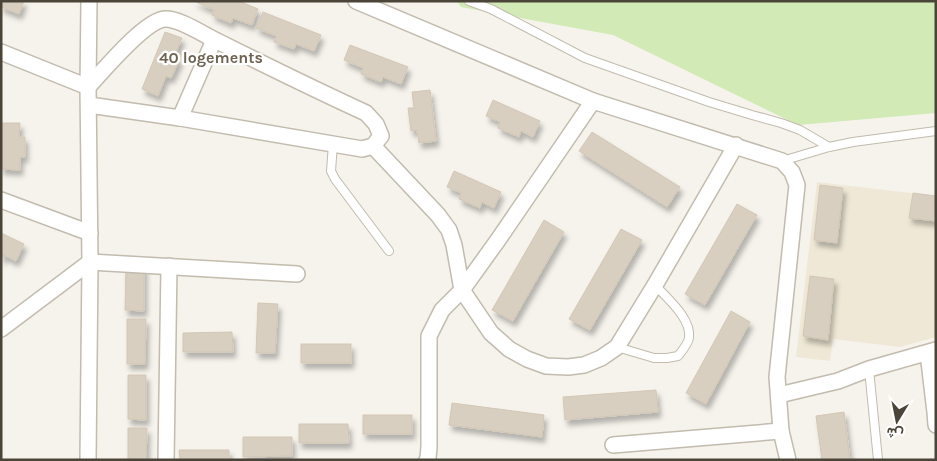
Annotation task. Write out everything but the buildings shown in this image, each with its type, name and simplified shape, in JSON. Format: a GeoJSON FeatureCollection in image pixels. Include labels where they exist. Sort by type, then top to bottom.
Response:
{"type":"FeatureCollection","features":[{"type":"Feature","properties":{"kind":"street"},"geometry":{"type":"LineString","coordinates":[[88,460],[90,262],[89,1]]}},
{"type":"Feature","properties":{"kind":"street"},"geometry":{"type":"LineString","coordinates":[[356,1],[593,101],[782,160],[792,172],[797,185],[777,377],[781,431],[788,460]]}},
{"type":"Feature","properties":{"kind":"street"},"geometry":{"type":"LineString","coordinates":[[88,87],[138,34],[152,23],[165,19],[183,24],[366,114],[376,124],[381,136],[373,146],[362,149],[180,118],[89,105]]}},
{"type":"Feature","properties":{"kind":"street"},"geometry":{"type":"LineString","coordinates":[[180,118],[214,40]]}},
{"type":"Feature","properties":{"kind":"street"},"geometry":{"type":"LineString","coordinates":[[1,52],[88,87]]}},
{"type":"Feature","properties":{"kind":"street"},"geometry":{"type":"LineString","coordinates":[[427,460],[429,447],[429,336],[442,310],[462,290],[593,101]]}},
{"type":"Feature","properties":{"kind":"street"},"geometry":{"type":"LineString","coordinates":[[373,146],[438,215],[449,230],[454,245],[462,290],[491,332],[509,348],[527,359],[546,366],[568,367],[584,365],[601,358],[617,347],[655,286],[736,145]]}},
{"type":"Feature","properties":{"kind":"street"},"geometry":{"type":"LineString","coordinates":[[1,200],[90,233]]}},
{"type":"Feature","properties":{"kind":"street"},"geometry":{"type":"LineString","coordinates":[[1,329],[90,262],[297,274]]}},
{"type":"Feature","properties":{"kind":"street"},"geometry":{"type":"LineString","coordinates":[[166,460],[169,266]]}},
{"type":"Feature","properties":{"kind":"street"},"geometry":{"type":"LineString","coordinates":[[778,395],[838,381],[869,369],[932,351],[936,426]]}},
{"type":"Feature","properties":{"kind":"street"},"geometry":{"type":"LineString","coordinates":[[613,445],[781,431]]}},
{"type":"Feature","properties":{"kind":"lane"},"geometry":{"type":"LineString","coordinates":[[469,1],[491,9],[585,58],[709,102],[781,123],[800,130],[829,147]]}},
{"type":"Feature","properties":{"kind":"lane"},"geometry":{"type":"LineString","coordinates":[[782,160],[854,142],[936,131]]}},
{"type":"Feature","properties":{"kind":"lane"},"geometry":{"type":"LineString","coordinates":[[333,144],[331,172],[334,179],[389,250]]}},
{"type":"Feature","properties":{"kind":"lane"},"geometry":{"type":"LineString","coordinates":[[617,347],[654,358],[667,358],[678,356],[689,340],[689,330],[682,316],[655,286]]}},
{"type":"Feature","properties":{"kind":"lane"},"geometry":{"type":"LineString","coordinates":[[869,369],[878,460]]}},
{"type":"Feature","properties":{"kind":"shaded area"},"geometry":{"type":"Polygon","coordinates":[[[817,182],[936,196],[936,337],[900,347],[833,339],[830,361],[796,357],[817,182]]]}},
{"type":"Feature","properties":{"kind":"green space"},"geometry":{"type":"Polygon","coordinates":[[[457,1],[936,1],[936,113],[798,125],[613,35],[461,7],[457,1]]]}},
{"type":"Feature","properties":{"kind":"district","name":"40 logements"},"geometry":{"type":"Point","coordinates":[211,57]}}]}
